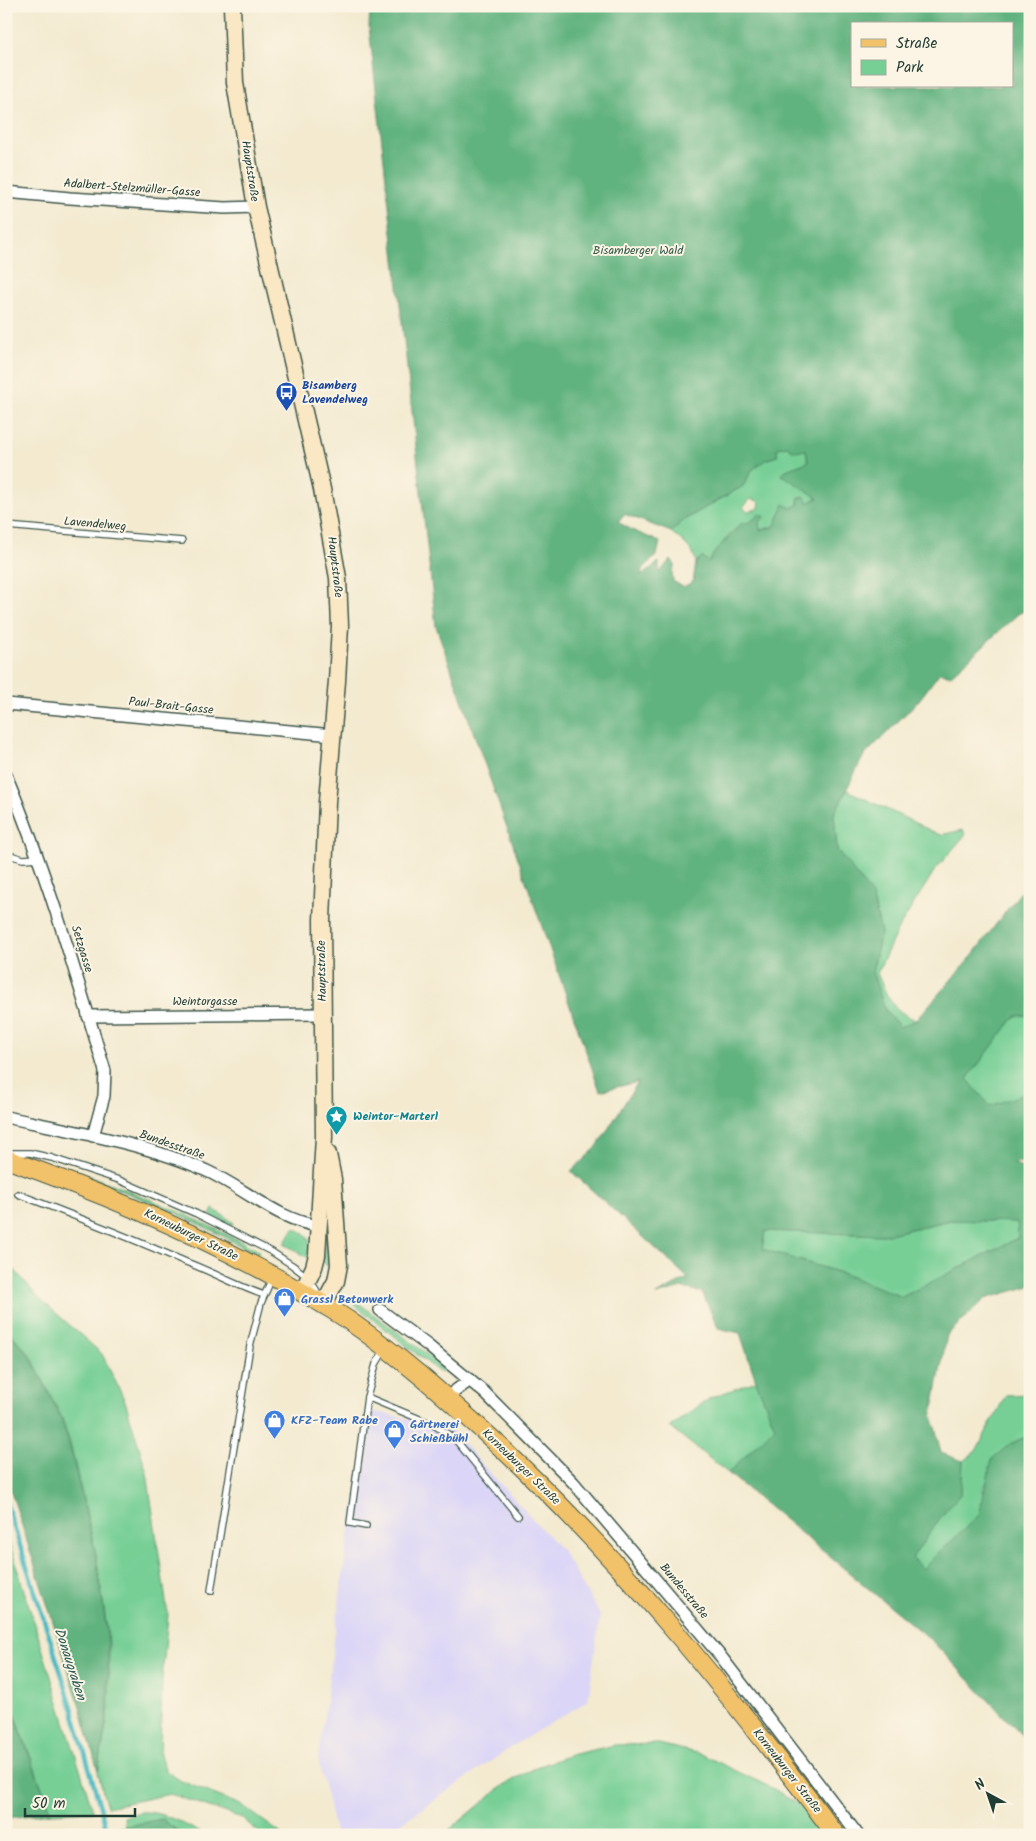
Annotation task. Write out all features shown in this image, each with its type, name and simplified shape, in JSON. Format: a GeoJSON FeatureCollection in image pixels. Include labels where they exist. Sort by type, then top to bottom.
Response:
{"type":"FeatureCollection","features":[{"type":"Feature","properties":{"kind":"main road","name":"Hauptstraße"},"geometry":{"type":"LineString","coordinates":[[232,6],[236,83],[256,207],[322,489],[338,578],[340,626],[327,802],[322,920],[324,1137],[317,1255],[306,1285]]}},
{"type":"Feature","properties":{"kind":"main road","name":"Hauptstraße"},"geometry":{"type":"LineString","coordinates":[[323,1305],[336,1281],[339,1265],[333,1179],[324,1137]]}},
{"type":"Feature","properties":{"kind":"main road","name":"Korneuburger Straße"},"geometry":{"type":"LineString","coordinates":[[6,1159],[161,1219],[273,1276],[306,1285],[323,1305],[386,1347],[446,1397],[566,1511],[644,1594],[734,1704],[836,1835]]}},
{"type":"Feature","properties":{"kind":"street","name":"Adalbert-Stelzmüller-Gasse"},"geometry":{"type":"LineString","coordinates":[[6,192],[225,208],[256,207]]}},
{"type":"Feature","properties":{"kind":"street","name":"Paul-Brait-Gasse"},"geometry":{"type":"LineString","coordinates":[[6,704],[333,736]]}},
{"type":"Feature","properties":{"kind":"street","name":"Setzgasse"},"geometry":{"type":"LineString","coordinates":[[6,775],[38,858],[105,1071],[104,1096],[93,1136]]}},
{"type":"Feature","properties":{"kind":"street","name":"Weintorgasse"},"geometry":{"type":"LineString","coordinates":[[88,1016],[323,1014]]}},
{"type":"Feature","properties":{"kind":"street","name":"Bundesstraße"},"geometry":{"type":"LineString","coordinates":[[6,1117],[93,1136],[164,1155],[209,1172],[300,1223],[319,1226]]}},
{"type":"Feature","properties":{"kind":"street","name":"Bundesstraße"},"geometry":{"type":"LineString","coordinates":[[380,1310],[470,1380],[545,1452],[612,1526],[728,1666],[858,1835]]}},
{"type":"Feature","properties":{"kind":"street"},"geometry":{"type":"LineString","coordinates":[[446,1397],[470,1380]]}},
{"type":"Feature","properties":{"kind":"lane","name":"Lavendelweg"},"geometry":{"type":"LineString","coordinates":[[6,526],[182,541]]}},
{"type":"Feature","properties":{"kind":"lane"},"geometry":{"type":"LineString","coordinates":[[6,854],[22,859],[38,858]]}},
{"type":"Feature","properties":{"kind":"lane"},"geometry":{"type":"LineString","coordinates":[[6,1154],[30,1153],[52,1158],[119,1180],[224,1226],[272,1252],[306,1285]]}},
{"type":"Feature","properties":{"kind":"lane"},"geometry":{"type":"LineString","coordinates":[[18,1194],[109,1229],[210,1271],[246,1289],[264,1295]]}},
{"type":"Feature","properties":{"kind":"lane"},"geometry":{"type":"LineString","coordinates":[[211,1591],[250,1346],[256,1319],[273,1276]]}},
{"type":"Feature","properties":{"kind":"lane"},"geometry":{"type":"LineString","coordinates":[[366,1526],[350,1523],[368,1397],[376,1364],[386,1347]]}},
{"type":"Feature","properties":{"kind":"lane"},"geometry":{"type":"LineString","coordinates":[[368,1397],[434,1425],[455,1439],[518,1516]]}},
{"type":"Feature","properties":{"kind":"shaded area"},"geometry":{"type":"Polygon","coordinates":[[[371,1411],[448,1427],[563,1552],[600,1615],[588,1701],[519,1742],[384,1835],[336,1835],[318,1759],[346,1552],[371,1411]]]}},
{"type":"Feature","properties":{"kind":"green space","name":"Bisamberger Wald"},"geometry":{"type":"Polygon","coordinates":[[[370,6],[1030,6],[1030,608],[1018,614],[950,676],[940,672],[920,699],[863,757],[834,814],[837,850],[872,895],[881,933],[872,972],[886,1012],[900,1027],[916,1020],[971,957],[1030,880],[1030,1015],[1015,1016],[967,1079],[990,1106],[1030,1092],[1030,1161],[1014,1163],[1030,1173],[1030,1286],[985,1299],[947,1335],[932,1414],[941,1453],[963,1461],[961,1493],[940,1518],[912,1558],[922,1569],[979,1515],[992,1459],[1010,1444],[1030,1435],[1030,1744],[932,1641],[728,1473],[775,1427],[756,1381],[740,1333],[718,1328],[702,1292],[682,1288],[656,1295],[688,1278],[571,1171],[596,1148],[638,1082],[600,1091],[436,626],[369,27],[370,6]],[[787,446],[777,448],[777,456],[765,460],[752,470],[743,486],[684,520],[671,532],[624,514],[618,522],[660,542],[657,555],[642,570],[641,576],[659,562],[659,573],[671,559],[675,565],[672,571],[673,581],[683,587],[693,582],[696,562],[702,557],[709,562],[714,553],[741,524],[750,522],[760,514],[765,516],[759,523],[760,530],[774,527],[784,504],[791,508],[798,505],[798,499],[804,496],[809,503],[818,498],[782,475],[786,470],[808,462],[806,450],[793,451],[787,446]],[[951,1220],[884,1235],[765,1231],[762,1249],[844,1274],[902,1297],[1018,1238],[1017,1222],[951,1220]]]}},
{"type":"Feature","properties":{"kind":"green space"},"geometry":{"type":"Polygon","coordinates":[[[787,446],[806,450],[808,462],[786,470],[818,497],[809,503],[804,496],[772,527],[760,530],[759,523],[740,525],[723,542],[709,562],[702,558],[696,562],[690,549],[671,532],[684,520],[743,486],[752,470],[765,460],[777,456],[777,448],[787,446]],[[751,499],[743,507],[747,511],[758,509],[760,504],[758,501],[751,499]]]}},
{"type":"Feature","properties":{"kind":"green space"},"geometry":{"type":"Polygon","coordinates":[[[847,790],[940,835],[963,830],[966,834],[935,870],[898,929],[877,973],[895,1007],[916,1020],[900,1027],[886,1012],[872,972],[881,933],[872,895],[837,850],[834,814],[847,790]]]}},
{"type":"Feature","properties":{"kind":"green space"},"geometry":{"type":"Polygon","coordinates":[[[1030,1015],[1030,1092],[990,1107],[967,1079],[1015,1016],[1030,1015]]]}},
{"type":"Feature","properties":{"kind":"green space"},"geometry":{"type":"Polygon","coordinates":[[[52,1163],[105,1182],[209,1225],[259,1251],[257,1255],[182,1216],[131,1194],[51,1166],[50,1164],[52,1163]]]}},
{"type":"Feature","properties":{"kind":"green space"},"geometry":{"type":"Polygon","coordinates":[[[328,1206],[331,1261],[328,1265],[325,1265],[323,1262],[328,1206]]]}},
{"type":"Feature","properties":{"kind":"green space"},"geometry":{"type":"Polygon","coordinates":[[[213,1209],[233,1222],[233,1225],[210,1215],[213,1209]]]}},
{"type":"Feature","properties":{"kind":"green space"},"geometry":{"type":"Polygon","coordinates":[[[951,1220],[1018,1222],[1018,1238],[902,1297],[844,1274],[762,1249],[765,1231],[884,1235],[951,1220]]]}},
{"type":"Feature","properties":{"kind":"green space"},"geometry":{"type":"Polygon","coordinates":[[[294,1228],[304,1234],[309,1240],[309,1258],[284,1244],[294,1228]]]}},
{"type":"Feature","properties":{"kind":"green space"},"geometry":{"type":"Polygon","coordinates":[[[6,1260],[37,1296],[102,1354],[125,1401],[147,1473],[168,1615],[162,1679],[160,1755],[166,1771],[181,1781],[243,1806],[283,1835],[262,1835],[242,1818],[170,1794],[107,1807],[98,1773],[109,1708],[109,1642],[96,1554],[70,1443],[62,1418],[31,1356],[6,1328],[6,1260]]]}},
{"type":"Feature","properties":{"kind":"green space"},"geometry":{"type":"Polygon","coordinates":[[[353,1299],[439,1363],[444,1368],[443,1371],[438,1371],[356,1306],[352,1302],[353,1299]]]}},
{"type":"Feature","properties":{"kind":"green space"},"geometry":{"type":"Polygon","coordinates":[[[6,1329],[30,1356],[61,1418],[69,1443],[96,1555],[108,1642],[108,1711],[98,1771],[79,1703],[6,1476],[6,1329]]]}},
{"type":"Feature","properties":{"kind":"green space"},"geometry":{"type":"Polygon","coordinates":[[[756,1381],[775,1427],[728,1473],[670,1427],[710,1398],[756,1381]]]}},
{"type":"Feature","properties":{"kind":"green space"},"geometry":{"type":"Polygon","coordinates":[[[1030,1394],[1030,1435],[1010,1444],[984,1487],[979,1515],[922,1570],[912,1558],[940,1518],[961,1493],[963,1461],[976,1451],[1006,1395],[1030,1394]]]}},
{"type":"Feature","properties":{"kind":"green space"},"geometry":{"type":"Polygon","coordinates":[[[6,1533],[93,1811],[51,1813],[11,1703],[6,1703],[6,1533]]]}},
{"type":"Feature","properties":{"kind":"green space"},"geometry":{"type":"Polygon","coordinates":[[[6,1703],[10,1703],[51,1813],[6,1818],[6,1703]]]}},
{"type":"Feature","properties":{"kind":"green space"},"geometry":{"type":"Polygon","coordinates":[[[659,1744],[701,1754],[774,1789],[805,1809],[826,1835],[443,1835],[504,1785],[537,1767],[570,1755],[615,1745],[659,1744]]]}},
{"type":"Feature","properties":{"kind":"green space"},"geometry":{"type":"Polygon","coordinates":[[[140,1812],[165,1816],[205,1835],[183,1835],[162,1819],[125,1827],[124,1817],[140,1812]]]}},
{"type":"Feature","properties":{"kind":"green space"},"geometry":{"type":"Polygon","coordinates":[[[162,1819],[183,1835],[87,1834],[162,1819]]]}},
{"type":"Feature","properties":{"kind":"waterway","name":"Donaugraben"},"geometry":{"type":"LineString","coordinates":[[6,1502],[72,1707],[108,1835]]}},
{"type":"Feature","properties":{"kind":"place","name":"Bisamberg Lavendelweg"},"geometry":{"type":"Point","coordinates":[286,411]}},
{"type":"Feature","properties":{"kind":"place","name":"Weintor-Marterl"},"geometry":{"type":"Point","coordinates":[337,1135]}},
{"type":"Feature","properties":{"kind":"place","name":"Grassl Betonwerk"},"geometry":{"type":"Point","coordinates":[285,1318]}},
{"type":"Feature","properties":{"kind":"place","name":"KFZ-Team Rabe"},"geometry":{"type":"Point","coordinates":[275,1439]}},
{"type":"Feature","properties":{"kind":"place","name":"Gärtnerei Schießbühl"},"geometry":{"type":"Point","coordinates":[394,1450]}}]}
